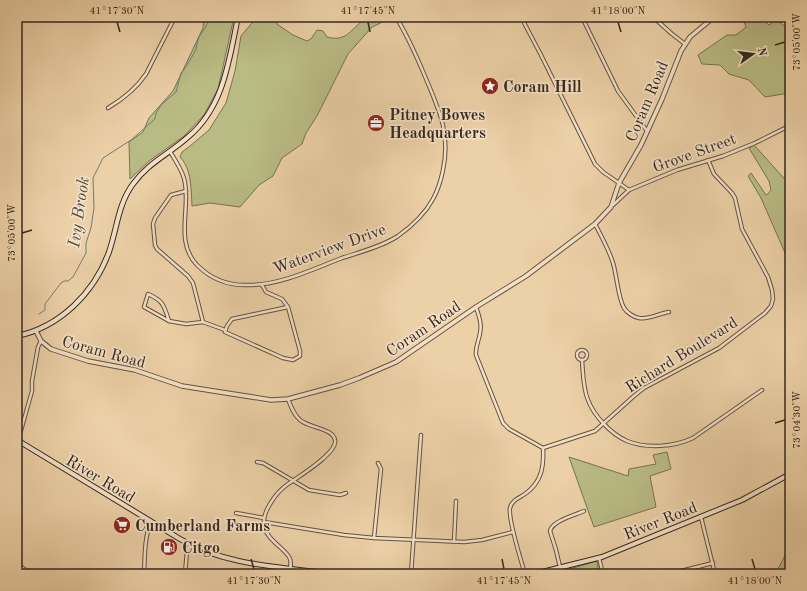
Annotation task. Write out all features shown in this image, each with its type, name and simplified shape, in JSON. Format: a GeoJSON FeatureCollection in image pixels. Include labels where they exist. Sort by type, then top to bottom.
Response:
{"type":"FeatureCollection","features":[{"type":"Feature","properties":{"kind":"main road"},"geometry":{"type":"LineString","coordinates":[[17,336],[36,331],[58,320],[82,297],[102,268],[109,251],[120,208],[132,184],[152,163],[199,128],[214,106],[225,79],[238,17]]}},
{"type":"Feature","properties":{"kind":"main road","name":"River Road"},"geometry":{"type":"LineString","coordinates":[[18,440],[151,522],[202,551],[222,558],[334,574]]}},
{"type":"Feature","properties":{"kind":"main road","name":"River Road"},"geometry":{"type":"LineString","coordinates":[[534,574],[599,558],[742,500],[790,474]]}},
{"type":"Feature","properties":{"kind":"street"},"geometry":{"type":"LineString","coordinates":[[108,108],[122,99],[141,81],[175,17]]}},
{"type":"Feature","properties":{"kind":"street","name":"Waterview Drive"},"geometry":{"type":"LineString","coordinates":[[170,151],[185,181],[186,191],[184,229],[185,238],[191,256],[197,265],[215,280],[248,286],[262,285],[285,279],[380,245],[397,236],[419,218],[434,198],[445,159],[444,129],[441,117],[418,62],[396,17]]}},
{"type":"Feature","properties":{"kind":"street"},"geometry":{"type":"LineString","coordinates":[[521,17],[595,164],[603,172],[629,190]]}},
{"type":"Feature","properties":{"kind":"street"},"geometry":{"type":"LineString","coordinates":[[582,17],[618,91],[647,131]]}},
{"type":"Feature","properties":{"kind":"street"},"geometry":{"type":"LineString","coordinates":[[653,17],[685,44]]}},
{"type":"Feature","properties":{"kind":"street","name":"Coram Road"},"geometry":{"type":"LineString","coordinates":[[36,331],[41,341],[50,349],[88,362],[135,370],[182,386],[256,399],[288,399],[359,378],[396,362],[476,307],[526,276],[595,224],[610,207],[619,183],[641,145],[685,44],[690,37],[714,17]]}},
{"type":"Feature","properties":{"kind":"street","name":"Grove Street"},"geometry":{"type":"LineString","coordinates":[[610,207],[629,190],[677,170],[723,156],[790,127]]}},
{"type":"Feature","properties":{"kind":"street","name":"Richard Boulevard"},"geometry":{"type":"LineString","coordinates":[[543,448],[595,431],[644,388],[719,348],[765,313],[771,306],[773,298],[772,290],[761,263],[742,229],[735,198],[714,174],[708,160]]}},
{"type":"Feature","properties":{"kind":"street"},"geometry":{"type":"LineString","coordinates":[[186,191],[172,195],[155,218],[153,224],[155,245],[157,249],[188,276],[193,283],[204,322]]}},
{"type":"Feature","properties":{"kind":"street"},"geometry":{"type":"LineString","coordinates":[[595,224],[613,263],[621,301],[625,310],[633,316],[642,318],[669,312]]}},
{"type":"Feature","properties":{"kind":"street"},"geometry":{"type":"LineString","coordinates":[[169,321],[159,299],[148,294],[144,307],[169,321],[186,324],[204,322],[225,330],[224,332],[283,358],[293,360],[300,356],[300,351],[288,307],[282,299],[266,292],[262,285]]}},
{"type":"Feature","properties":{"kind":"street"},"geometry":{"type":"LineString","coordinates":[[225,330],[232,319],[288,307]]}},
{"type":"Feature","properties":{"kind":"street"},"geometry":{"type":"LineString","coordinates":[[476,307],[481,325],[476,347],[476,355],[503,423],[509,429],[543,448],[544,460],[540,478],[534,486],[515,500],[511,505],[510,514],[513,532],[525,574]]}},
{"type":"Feature","properties":{"kind":"street"},"geometry":{"type":"LineString","coordinates":[[18,440],[32,391],[38,347],[41,341]]}},
{"type":"Feature","properties":{"kind":"street"},"geometry":{"type":"LineString","coordinates":[[582,360],[587,398],[596,414],[617,435],[627,441],[638,444],[652,446],[684,442],[693,438],[762,390]]}},
{"type":"Feature","properties":{"kind":"street"},"geometry":{"type":"LineString","coordinates":[[288,399],[298,418],[306,424],[330,432],[336,443],[331,451],[293,481],[287,484],[274,497],[264,514],[264,529],[267,536],[290,558],[290,568],[288,574]]}},
{"type":"Feature","properties":{"kind":"street"},"geometry":{"type":"LineString","coordinates":[[790,419],[790,435]]}},
{"type":"Feature","properties":{"kind":"street"},"geometry":{"type":"LineString","coordinates":[[411,574],[421,435]]}},
{"type":"Feature","properties":{"kind":"street"},"geometry":{"type":"LineString","coordinates":[[257,462],[263,463],[309,490],[340,495],[346,493]]}},
{"type":"Feature","properties":{"kind":"street"},"geometry":{"type":"LineString","coordinates":[[374,538],[381,469],[378,463]]}},
{"type":"Feature","properties":{"kind":"street"},"geometry":{"type":"LineString","coordinates":[[454,542],[456,501]]}},
{"type":"Feature","properties":{"kind":"street"},"geometry":{"type":"LineString","coordinates":[[560,568],[550,528],[556,523],[584,511]]}},
{"type":"Feature","properties":{"kind":"street"},"geometry":{"type":"LineString","coordinates":[[236,512],[264,520],[344,535],[374,538],[454,542],[478,541],[513,532]]}},
{"type":"Feature","properties":{"kind":"street"},"geometry":{"type":"LineString","coordinates":[[701,517],[715,574]]}},
{"type":"Feature","properties":{"kind":"street"},"geometry":{"type":"LineString","coordinates":[[144,574],[148,527],[151,522]]}},
{"type":"Feature","properties":{"kind":"street"},"geometry":{"type":"LineString","coordinates":[[185,574],[187,551],[190,545]]}},
{"type":"Feature","properties":{"kind":"street"},"geometry":{"type":"LineString","coordinates":[[599,558],[603,574]]}},
{"type":"Feature","properties":{"kind":"street"},"geometry":{"type":"LineString","coordinates":[[669,574],[713,563]]}},
{"type":"Feature","properties":{"kind":"street"},"geometry":{"type":"LineString","coordinates":[[17,564],[32,574]]}},
{"type":"Feature","properties":{"kind":"green space"},"geometry":{"type":"Polygon","coordinates":[[[204,17],[234,17],[218,89],[204,115],[184,136],[149,161],[130,179],[129,142],[143,132],[149,118],[173,91],[203,28],[204,17]]]}},
{"type":"Feature","properties":{"kind":"green space"},"geometry":{"type":"Polygon","coordinates":[[[257,17],[276,17],[277,24],[293,35],[307,41],[311,39],[317,30],[323,31],[327,37],[340,38],[345,36],[369,17],[389,17],[389,19],[372,27],[348,54],[317,116],[306,133],[302,144],[282,158],[273,176],[259,185],[240,207],[210,203],[192,206],[189,174],[180,157],[182,152],[209,130],[226,103],[235,71],[241,36],[257,17]]]}},
{"type":"Feature","properties":{"kind":"green space"},"geometry":{"type":"Polygon","coordinates":[[[742,17],[759,17],[769,25],[776,20],[790,30],[790,95],[789,93],[765,97],[749,80],[729,74],[720,65],[702,64],[698,55],[727,35],[736,35],[746,27],[742,17]]]}},
{"type":"Feature","properties":{"kind":"green space"},"geometry":{"type":"Polygon","coordinates":[[[754,145],[790,185],[790,262],[761,198],[748,176],[751,173],[766,195],[771,190],[769,181],[749,148],[754,145]]]}},
{"type":"Feature","properties":{"kind":"green space"},"geometry":{"type":"Polygon","coordinates":[[[667,452],[671,469],[650,476],[656,507],[594,527],[569,457],[628,476],[629,469],[656,464],[653,455],[667,452]]]}},
{"type":"Feature","properties":{"kind":"green space"},"geometry":{"type":"Polygon","coordinates":[[[790,550],[790,574],[775,574],[787,552],[790,550]]]}},
{"type":"Feature","properties":{"kind":"green space"},"geometry":{"type":"Polygon","coordinates":[[[597,561],[599,574],[552,574],[597,561]]]}},
{"type":"Feature","properties":{"kind":"waterway","name":"Ivy Brook"},"geometry":{"type":"LineString","coordinates":[[39,314],[45,310],[45,304],[61,283],[68,281],[73,277],[86,253],[86,243],[91,228],[94,208],[93,178],[103,158],[131,140],[155,119],[156,113],[162,104],[176,92],[181,73],[196,49],[199,37],[207,25],[208,17]]}},
{"type":"Feature","properties":{"kind":"waterway","name":"Ivy Brook"},"geometry":{"type":"LineString","coordinates":[[17,322],[22,320]]}},
{"type":"Feature","properties":{"kind":"place","name":"Coram Hill"},"geometry":{"type":"Point","coordinates":[490,86]}},
{"type":"Feature","properties":{"kind":"place","name":"Pitney Bowes Headquarters"},"geometry":{"type":"Point","coordinates":[376,123]}},
{"type":"Feature","properties":{"kind":"place","name":"Cumberland Farms"},"geometry":{"type":"Point","coordinates":[122,525]}},
{"type":"Feature","properties":{"kind":"place","name":"Citgo"},"geometry":{"type":"Point","coordinates":[169,547]}}]}
